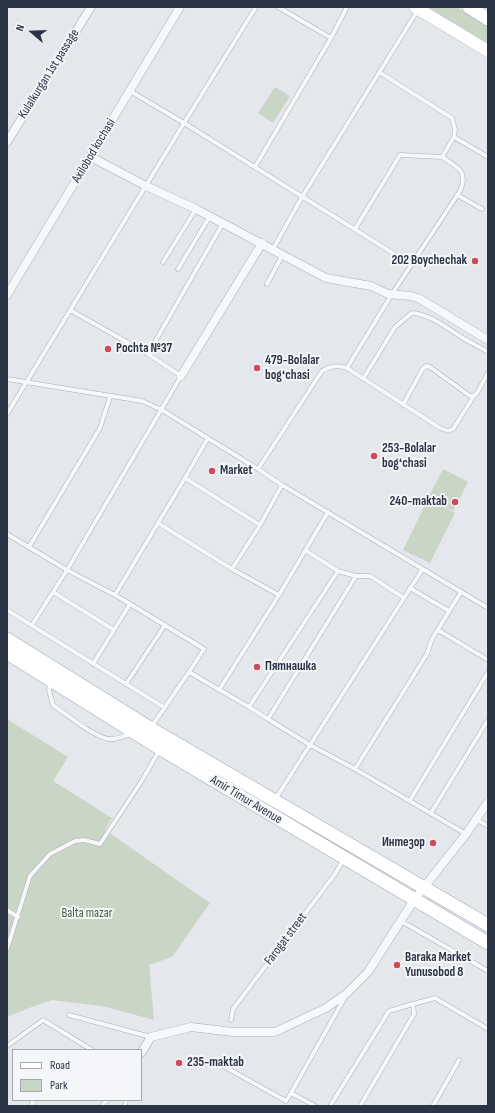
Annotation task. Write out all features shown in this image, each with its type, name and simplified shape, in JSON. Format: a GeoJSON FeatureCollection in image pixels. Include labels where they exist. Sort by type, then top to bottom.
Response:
{"type":"FeatureCollection","features":[{"type":"Feature","properties":{"kind":"main road"},"geometry":{"type":"LineString","coordinates":[[469,7],[488,19]]}},
{"type":"Feature","properties":{"kind":"main road","name":"Amir Timur Avenue"},"geometry":{"type":"LineString","coordinates":[[7,638],[150,728],[488,925]]}},
{"type":"Feature","properties":{"kind":"main road","name":"Amir Timur Avenue"},"geometry":{"type":"LineString","coordinates":[[7,653],[161,749],[488,943]]}},
{"type":"Feature","properties":{"kind":"street","name":"Kulalkurgan 1st passage"},"geometry":{"type":"LineString","coordinates":[[7,142],[91,7]]}},
{"type":"Feature","properties":{"kind":"street","name":"Axilobod kochasi"},"geometry":{"type":"LineString","coordinates":[[7,295],[180,7]]}},
{"type":"Feature","properties":{"kind":"street"},"geometry":{"type":"LineString","coordinates":[[417,8],[488,51]]}},
{"type":"Feature","properties":{"kind":"street"},"geometry":{"type":"LineString","coordinates":[[91,157],[146,186],[210,216],[326,278],[371,286],[392,294],[420,299],[488,340]]}},
{"type":"Feature","properties":{"kind":"street"},"geometry":{"type":"LineString","coordinates":[[181,376],[262,243]]}},
{"type":"Feature","properties":{"kind":"street"},"geometry":{"type":"LineString","coordinates":[[142,1052],[151,1037],[191,1027],[233,1032],[275,1032],[326,1008],[346,994],[368,972],[414,900],[477,820],[488,802]]}},
{"type":"Feature","properties":{"kind":"lane"},"geometry":{"type":"LineString","coordinates":[[7,414],[184,122],[256,7]]}},
{"type":"Feature","properties":{"kind":"lane"},"geometry":{"type":"LineString","coordinates":[[278,7],[331,38]]}},
{"type":"Feature","properties":{"kind":"lane"},"geometry":{"type":"LineString","coordinates":[[255,166],[331,38],[347,7]]}},
{"type":"Feature","properties":{"kind":"lane"},"geometry":{"type":"LineString","coordinates":[[273,249],[302,197],[417,8]]}},
{"type":"Feature","properties":{"kind":"lane"},"geometry":{"type":"LineString","coordinates":[[379,72],[452,118],[455,130],[454,137],[442,157]]}},
{"type":"Feature","properties":{"kind":"lane"},"geometry":{"type":"LineString","coordinates":[[130,91],[184,122],[412,265]]}},
{"type":"Feature","properties":{"kind":"lane"},"geometry":{"type":"LineString","coordinates":[[454,137],[488,157]]}},
{"type":"Feature","properties":{"kind":"lane"},"geometry":{"type":"LineString","coordinates":[[347,368],[392,294],[463,185],[464,178],[462,172],[458,167],[442,157],[400,156],[354,229]]}},
{"type":"Feature","properties":{"kind":"lane"},"geometry":{"type":"LineString","coordinates":[[457,195],[482,209]]}},
{"type":"Feature","properties":{"kind":"lane"},"geometry":{"type":"LineString","coordinates":[[163,262],[196,209]]}},
{"type":"Feature","properties":{"kind":"lane"},"geometry":{"type":"LineString","coordinates":[[178,269],[210,216]]}},
{"type":"Feature","properties":{"kind":"lane"},"geometry":{"type":"LineString","coordinates":[[148,354],[223,223]]}},
{"type":"Feature","properties":{"kind":"lane"},"geometry":{"type":"LineString","coordinates":[[266,284],[283,254]]}},
{"type":"Feature","properties":{"kind":"lane"},"geometry":{"type":"LineString","coordinates":[[32,625],[181,376],[148,354],[70,310]]}},
{"type":"Feature","properties":{"kind":"lane"},"geometry":{"type":"LineString","coordinates":[[363,379],[396,327],[412,313],[419,313],[427,316],[465,340],[488,352]]}},
{"type":"Feature","properties":{"kind":"lane"},"geometry":{"type":"LineString","coordinates":[[258,469],[322,371],[328,368],[339,366],[347,368],[440,428],[448,431],[453,429],[488,373]]}},
{"type":"Feature","properties":{"kind":"lane"},"geometry":{"type":"LineString","coordinates":[[403,404],[422,370],[426,366],[430,367],[470,396],[474,396]]}},
{"type":"Feature","properties":{"kind":"lane"},"geometry":{"type":"LineString","coordinates":[[7,379],[142,402],[162,410],[282,485],[422,570],[488,608]]}},
{"type":"Feature","properties":{"kind":"lane"},"geometry":{"type":"LineString","coordinates":[[29,547],[100,428],[110,397]]}},
{"type":"Feature","properties":{"kind":"lane"},"geometry":{"type":"LineString","coordinates":[[115,595],[208,438]]}},
{"type":"Feature","properties":{"kind":"lane"},"geometry":{"type":"LineString","coordinates":[[185,478],[260,525]]}},
{"type":"Feature","properties":{"kind":"lane"},"geometry":{"type":"LineString","coordinates":[[232,569],[260,525],[282,485]]}},
{"type":"Feature","properties":{"kind":"lane"},"geometry":{"type":"LineString","coordinates":[[219,690],[279,595],[328,512]]}},
{"type":"Feature","properties":{"kind":"lane"},"geometry":{"type":"LineString","coordinates":[[158,523],[232,569],[279,595]]}},
{"type":"Feature","properties":{"kind":"lane"},"geometry":{"type":"LineString","coordinates":[[7,534],[66,570],[115,595],[204,649],[150,728]]}},
{"type":"Feature","properties":{"kind":"lane"},"geometry":{"type":"LineString","coordinates":[[305,550],[338,571],[356,576],[370,576],[404,598]]}},
{"type":"Feature","properties":{"kind":"lane"},"geometry":{"type":"LineString","coordinates":[[267,812],[422,570]]}},
{"type":"Feature","properties":{"kind":"lane"},"geometry":{"type":"LineString","coordinates":[[249,707],[338,571]]}},
{"type":"Feature","properties":{"kind":"lane"},"geometry":{"type":"LineString","coordinates":[[268,719],[356,576]]}},
{"type":"Feature","properties":{"kind":"lane"},"geometry":{"type":"LineString","coordinates":[[410,588],[449,611]]}},
{"type":"Feature","properties":{"kind":"lane"},"geometry":{"type":"LineString","coordinates":[[53,592],[114,630]]}},
{"type":"Feature","properties":{"kind":"lane"},"geometry":{"type":"LineString","coordinates":[[355,769],[427,654],[432,639],[461,592]]}},
{"type":"Feature","properties":{"kind":"lane"},"geometry":{"type":"LineString","coordinates":[[93,664],[130,604]]}},
{"type":"Feature","properties":{"kind":"lane"},"geometry":{"type":"LineString","coordinates":[[7,610],[165,708]]}},
{"type":"Feature","properties":{"kind":"lane"},"geometry":{"type":"LineString","coordinates":[[126,684],[165,625]]}},
{"type":"Feature","properties":{"kind":"lane"},"geometry":{"type":"LineString","coordinates":[[438,630],[488,660]]}},
{"type":"Feature","properties":{"kind":"lane"},"geometry":{"type":"LineString","coordinates":[[189,672],[310,745],[410,800],[466,834]]}},
{"type":"Feature","properties":{"kind":"lane"},"geometry":{"type":"LineString","coordinates":[[410,800],[488,672]]}},
{"type":"Feature","properties":{"kind":"lane"},"geometry":{"type":"LineString","coordinates":[[50,680],[49,690],[53,705],[102,737],[111,739],[135,733]]}},
{"type":"Feature","properties":{"kind":"lane"},"geometry":{"type":"LineString","coordinates":[[431,813],[488,720]]}},
{"type":"Feature","properties":{"kind":"lane"},"geometry":{"type":"LineString","coordinates":[[7,950],[30,876],[50,854],[75,842],[84,840],[100,844],[161,749]]}},
{"type":"Feature","properties":{"kind":"lane"},"geometry":{"type":"LineString","coordinates":[[477,820],[488,826]]}},
{"type":"Feature","properties":{"kind":"lane","name":"Farogat street"},"geometry":{"type":"LineString","coordinates":[[231,1020],[233,1009],[335,874],[344,858]]}},
{"type":"Feature","properties":{"kind":"lane"},"geometry":{"type":"LineString","coordinates":[[7,910],[18,917]]}},
{"type":"Feature","properties":{"kind":"lane"},"geometry":{"type":"LineString","coordinates":[[401,921],[488,971]]}},
{"type":"Feature","properties":{"kind":"lane"},"geometry":{"type":"LineString","coordinates":[[216,1062],[286,1101],[346,994]]}},
{"type":"Feature","properties":{"kind":"lane"},"geometry":{"type":"LineString","coordinates":[[330,1106],[389,1011],[435,998],[488,1029]]}},
{"type":"Feature","properties":{"kind":"lane"},"geometry":{"type":"LineString","coordinates":[[360,1106],[414,1014],[413,1004]]}},
{"type":"Feature","properties":{"kind":"lane"},"geometry":{"type":"LineString","coordinates":[[69,1014],[151,1037]]}},
{"type":"Feature","properties":{"kind":"lane"},"geometry":{"type":"LineString","coordinates":[[7,1046],[43,1020],[90,1049]]}},
{"type":"Feature","properties":{"kind":"lane"},"geometry":{"type":"LineString","coordinates":[[432,1106],[459,1060]]}},
{"type":"Feature","properties":{"kind":"lane"},"geometry":{"type":"LineString","coordinates":[[291,1093],[315,1106]]}},
{"type":"Feature","properties":{"kind":"green space"},"geometry":{"type":"Polygon","coordinates":[[[424,7],[457,7],[488,26],[488,46],[424,7]]]}},
{"type":"Feature","properties":{"kind":"green space"},"geometry":{"type":"Polygon","coordinates":[[[275,87],[290,96],[273,123],[258,113],[275,87]]]}},
{"type":"Feature","properties":{"kind":"green space"},"geometry":{"type":"Polygon","coordinates":[[[443,469],[468,482],[453,511],[428,498],[443,469]]]}},
{"type":"Feature","properties":{"kind":"green space"},"geometry":{"type":"Polygon","coordinates":[[[428,499],[455,513],[430,563],[403,550],[428,499]]]}},
{"type":"Feature","properties":{"kind":"green space","name":"Balta mazar"},"geometry":{"type":"Polygon","coordinates":[[[7,719],[68,757],[53,781],[112,818],[105,830],[210,903],[172,957],[149,965],[154,1020],[102,1006],[52,1000],[7,1017],[7,719]]]}},
{"type":"Feature","properties":{"kind":"place","name":"202 Boychechak"},"geometry":{"type":"Point","coordinates":[475,261]}},
{"type":"Feature","properties":{"kind":"place","name":"Pochta №37"},"geometry":{"type":"Point","coordinates":[108,349]}},
{"type":"Feature","properties":{"kind":"place","name":"479-Bolalar bogʻchasi"},"geometry":{"type":"Point","coordinates":[257,368]}},
{"type":"Feature","properties":{"kind":"place","name":"253-Bolalar bogʻchasi"},"geometry":{"type":"Point","coordinates":[374,456]}},
{"type":"Feature","properties":{"kind":"place","name":"Market"},"geometry":{"type":"Point","coordinates":[212,471]}},
{"type":"Feature","properties":{"kind":"place","name":"240-maktab"},"geometry":{"type":"Point","coordinates":[455,502]}},
{"type":"Feature","properties":{"kind":"place","name":"Пятнашка"},"geometry":{"type":"Point","coordinates":[257,667]}},
{"type":"Feature","properties":{"kind":"place","name":"Интезор"},"geometry":{"type":"Point","coordinates":[433,843]}},
{"type":"Feature","properties":{"kind":"place","name":"Baraka Market Yunusobod 8"},"geometry":{"type":"Point","coordinates":[397,965]}},
{"type":"Feature","properties":{"kind":"place","name":"235-maktab"},"geometry":{"type":"Point","coordinates":[179,1063]}}]}
